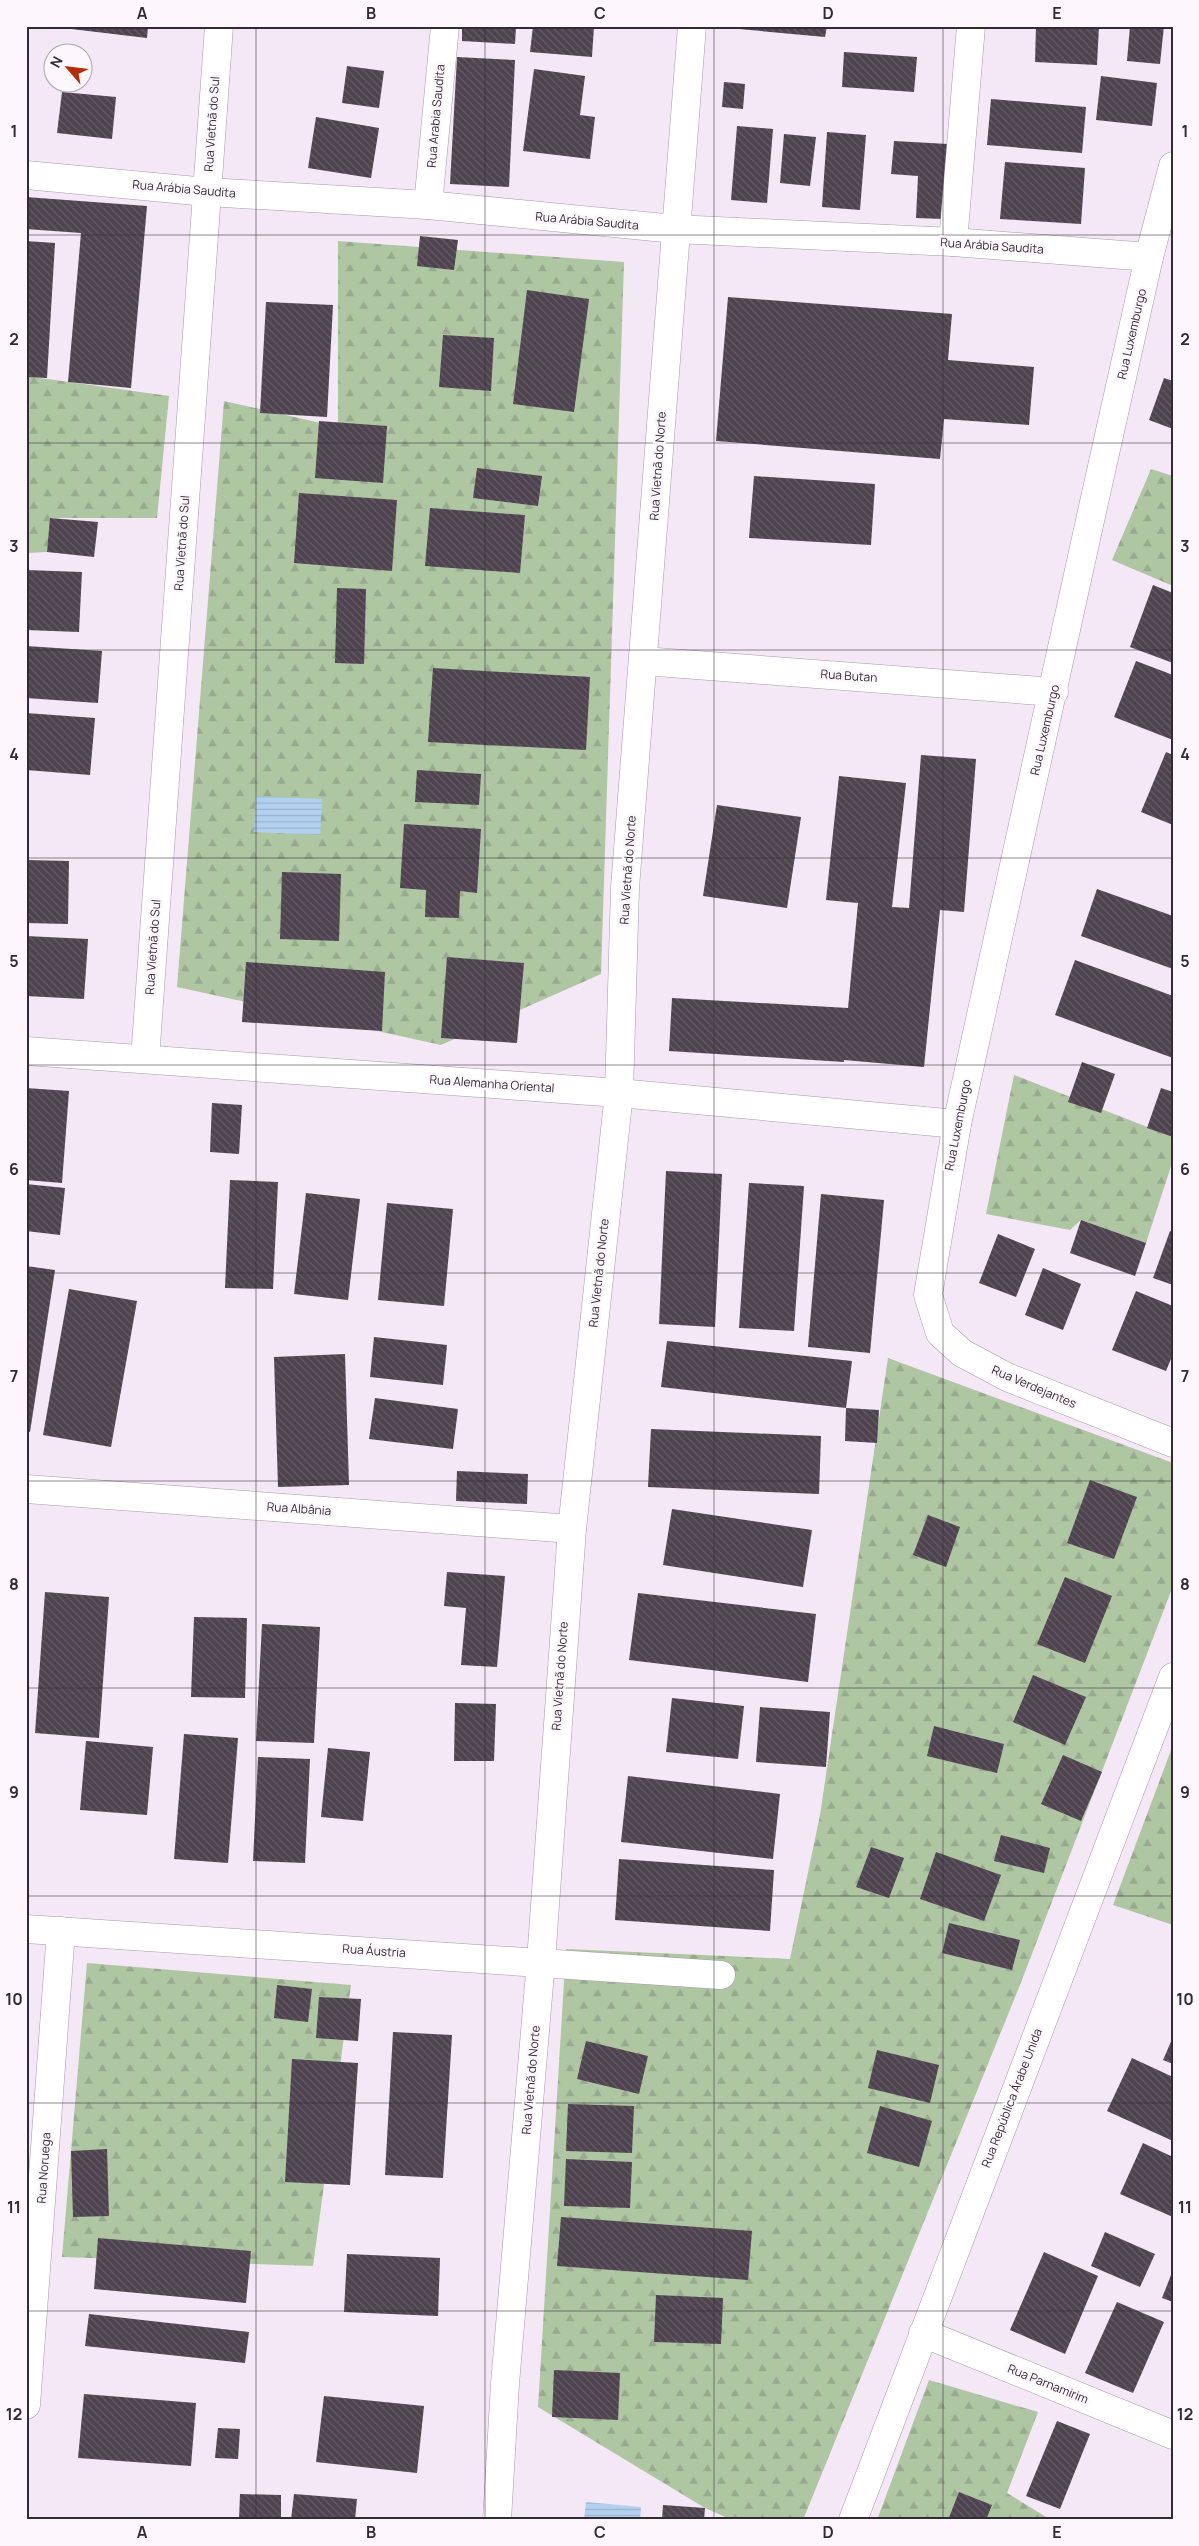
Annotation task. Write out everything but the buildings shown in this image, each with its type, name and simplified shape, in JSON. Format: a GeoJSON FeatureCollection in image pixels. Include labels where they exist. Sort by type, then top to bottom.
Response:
{"type":"FeatureCollection","features":[{"type":"Feature","properties":{"kind":"street","name":"Rua Vietnã do Sul"},"geometry":{"type":"LineString","coordinates":[[145,1059],[219,26]]}},
{"type":"Feature","properties":{"kind":"street","name":"Rua Arabia Saudita"},"geometry":{"type":"LineString","coordinates":[[428,205],[445,26]]}},
{"type":"Feature","properties":{"kind":"street","name":"Rua Vietnã do Norte"},"geometry":{"type":"LineString","coordinates":[[498,2520],[506,2374],[541,1961],[572,1529],[619,1093],[626,888],[692,26]]}},
{"type":"Feature","properties":{"kind":"street"},"geometry":{"type":"LineString","coordinates":[[954,242],[972,26]]}},
{"type":"Feature","properties":{"kind":"street","name":"Rua Luxemburgo"},"geometry":{"type":"LineString","coordinates":[[928,1295],[957,1124],[1149,257],[1173,166]]}},
{"type":"Feature","properties":{"kind":"street","name":"Rua Arábia Saudita"},"geometry":{"type":"LineString","coordinates":[[26,175],[208,192],[428,205],[675,229],[954,242],[1149,257]]}},
{"type":"Feature","properties":{"kind":"street","name":"Rua Butan"},"geometry":{"type":"LineString","coordinates":[[643,661],[1054,692]]}},
{"type":"Feature","properties":{"kind":"street","name":"Rua Alemanha Oriental"},"geometry":{"type":"LineString","coordinates":[[26,1052],[619,1093],[957,1124]]}},
{"type":"Feature","properties":{"kind":"street","name":"Rua Verdejantes"},"geometry":{"type":"LineString","coordinates":[[928,1295],[940,1333],[962,1354],[1006,1377],[1173,1443]]}},
{"type":"Feature","properties":{"kind":"street","name":"Rua Albânia"},"geometry":{"type":"LineString","coordinates":[[26,1489],[572,1529]]}},
{"type":"Feature","properties":{"kind":"street","name":"Rua República Árabe Unida"},"geometry":{"type":"LineString","coordinates":[[853,2520],[1173,1677]]}},
{"type":"Feature","properties":{"kind":"street","name":"Rua Áustria"},"geometry":{"type":"LineString","coordinates":[[26,1929],[541,1961],[721,1975]]}},
{"type":"Feature","properties":{"kind":"street","name":"Rua Noruega"},"geometry":{"type":"LineString","coordinates":[[26,2405],[61,1931]]}},
{"type":"Feature","properties":{"kind":"street","name":"Rua Parnamirim"},"geometry":{"type":"LineString","coordinates":[[923,2332],[1173,2435]]}},
{"type":"Feature","properties":{"kind":"green space"},"geometry":{"type":"Polygon","coordinates":[[[338,241],[624,262],[601,974],[441,1045],[177,987],[224,401],[338,427],[338,241]]]}},
{"type":"Feature","properties":{"kind":"green space"},"geometry":{"type":"Polygon","coordinates":[[[26,376],[169,396],[157,518],[51,518],[47,552],[26,553],[26,376]]]}},
{"type":"Feature","properties":{"kind":"green space"},"geometry":{"type":"Polygon","coordinates":[[[1151,469],[1173,476],[1173,586],[1112,560],[1151,469]]]}},
{"type":"Feature","properties":{"kind":"green space"},"geometry":{"type":"Polygon","coordinates":[[[1014,1075],[1173,1137],[1173,1160],[1146,1243],[1081,1220],[1070,1230],[986,1214],[1014,1075]]]}},
{"type":"Feature","properties":{"kind":"green space"},"geometry":{"type":"Polygon","coordinates":[[[888,1358],[1173,1463],[1173,1586],[1020,1985],[803,2520],[732,2520],[705,2508],[538,2407],[566,1949],[790,1959],[820,1815],[888,1358]]]}},
{"type":"Feature","properties":{"kind":"green space"},"geometry":{"type":"Polygon","coordinates":[[[1173,1745],[1173,1925],[1113,1905],[1173,1745]]]}},
{"type":"Feature","properties":{"kind":"green space"},"geometry":{"type":"Polygon","coordinates":[[[87,1963],[351,1985],[313,2266],[62,2257],[87,1963]]]}},
{"type":"Feature","properties":{"kind":"green space"},"geometry":{"type":"Polygon","coordinates":[[[929,2380],[1038,2412],[1007,2493],[1051,2520],[877,2520],[929,2380]]]}},
{"type":"Feature","properties":{"kind":"water"},"geometry":{"type":"Polygon","coordinates":[[[256,796],[322,799],[320,835],[254,832],[256,796]]]}},
{"type":"Feature","properties":{"kind":"water"},"geometry":{"type":"Polygon","coordinates":[[[586,2502],[641,2507],[640,2520],[584,2520],[586,2502]]]}}]}
